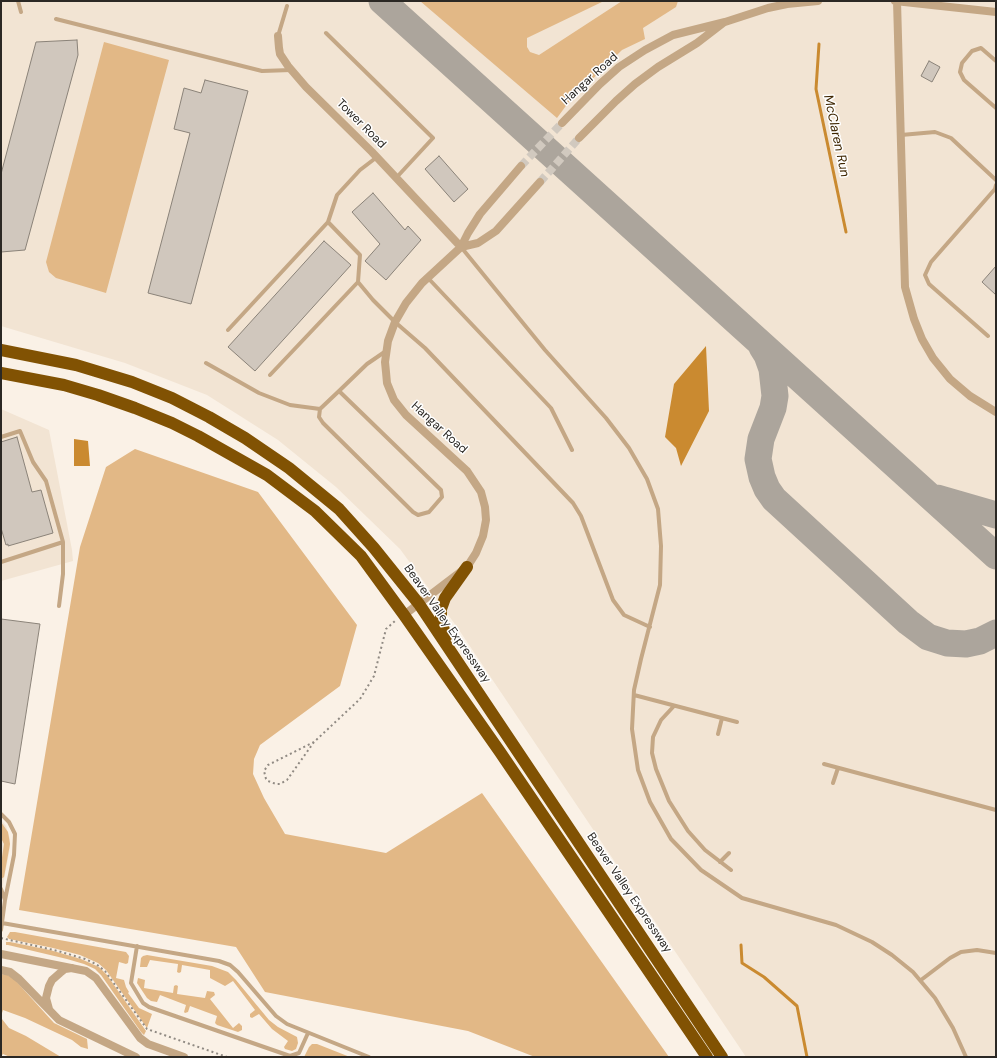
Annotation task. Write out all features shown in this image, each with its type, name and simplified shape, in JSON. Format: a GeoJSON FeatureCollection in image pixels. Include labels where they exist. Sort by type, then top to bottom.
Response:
{"type":"FeatureCollection","features":[{"type":"Feature","properties":{"kind":"highway"},"geometry":{"type":"LineString","coordinates":[[1,342],[3,342],[6,351]]}},
{"type":"Feature","properties":{"kind":"highway","name":"Beaver Valley Expressway"},"geometry":{"type":"LineString","coordinates":[[6,351],[76,365],[144,386],[187,405],[245,438],[289,468],[339,509],[374,548],[419,604],[722,1057]]}},
{"type":"Feature","properties":{"kind":"highway"},"geometry":{"type":"LineString","coordinates":[[1,373],[81,390],[135,408],[165,420],[198,436],[267,475],[315,511],[362,556],[500,752],[707,1057]]}},
{"type":"Feature","properties":{"kind":"highway"},"geometry":{"type":"LineString","coordinates":[[450,650],[441,620],[441,609],[445,598],[467,567]]}},
{"type":"Feature","properties":{"kind":"street","name":"Hangar Road"},"geometry":{"type":"LineString","coordinates":[[562,123],[609,75],[645,50],[673,35],[725,22],[768,8],[787,4],[818,1]]}},
{"type":"Feature","properties":{"kind":"street"},"geometry":{"type":"LineString","coordinates":[[996,12],[896,1],[905,287],[914,319],[922,339],[934,358],[950,379],[970,396],[996,412]]}},
{"type":"Feature","properties":{"kind":"street","name":"Hangar Road"},"geometry":{"type":"LineString","coordinates":[[580,138],[635,84],[658,67],[698,43],[725,22]]}},
{"type":"Feature","properties":{"kind":"street","name":"Tower Road"},"geometry":{"type":"LineString","coordinates":[[278,36],[280,54],[291,70],[306,87],[377,157],[461,247]]}},
{"type":"Feature","properties":{"kind":"street","name":"Hangar Road"},"geometry":{"type":"LineString","coordinates":[[404,615],[467,567],[476,553],[485,529],[485,507],[481,492],[467,471],[399,408],[394,400],[387,383],[385,362],[391,330],[406,303],[428,278],[461,247],[480,214],[521,166]]}},
{"type":"Feature","properties":{"kind":"street","name":"Hangar Road"},"geometry":{"type":"LineString","coordinates":[[461,247],[478,244],[496,231],[540,182]]}},
{"type":"Feature","properties":{"kind":"street"},"geometry":{"type":"LineString","coordinates":[[1,954],[86,971],[96,978],[140,1038],[148,1044],[184,1057]]}},
{"type":"Feature","properties":{"kind":"street"},"geometry":{"type":"LineString","coordinates":[[51,1013],[46,998],[52,980],[65,969],[75,968]]}},
{"type":"Feature","properties":{"kind":"street"},"geometry":{"type":"LineString","coordinates":[[1,970],[10,972],[19,979],[59,1020],[136,1057]]}},
{"type":"Feature","properties":{"kind":"lane"},"geometry":{"type":"LineString","coordinates":[[18,1],[21,12]]}},
{"type":"Feature","properties":{"kind":"lane","name":"Tower Road"},"geometry":{"type":"LineString","coordinates":[[278,36],[287,6]]}},
{"type":"Feature","properties":{"kind":"lane"},"geometry":{"type":"LineString","coordinates":[[56,19],[262,71],[291,70]]}},
{"type":"Feature","properties":{"kind":"lane"},"geometry":{"type":"LineString","coordinates":[[326,33],[433,138],[396,178]]}},
{"type":"Feature","properties":{"kind":"lane"},"geometry":{"type":"LineString","coordinates":[[996,61],[981,48],[972,51],[962,63],[960,72],[964,80],[996,108]]}},
{"type":"Feature","properties":{"kind":"lane"},"geometry":{"type":"LineString","coordinates":[[901,135],[935,132],[951,138],[996,180]]}},
{"type":"Feature","properties":{"kind":"lane"},"geometry":{"type":"LineString","coordinates":[[228,330],[328,222],[337,195],[360,170],[377,157]]}},
{"type":"Feature","properties":{"kind":"lane"},"geometry":{"type":"LineString","coordinates":[[988,336],[929,284],[926,274],[931,262],[995,189],[996,185]]}},
{"type":"Feature","properties":{"kind":"lane"},"geometry":{"type":"LineString","coordinates":[[270,375],[358,282],[360,255],[328,222]]}},
{"type":"Feature","properties":{"kind":"lane"},"geometry":{"type":"LineString","coordinates":[[461,247],[546,350],[606,418],[629,448],[646,479],[658,509],[661,546],[660,585],[641,659],[634,695],[632,729],[638,770],[650,802],[670,839],[701,870],[742,898],[836,925],[872,942],[906,965],[921,980],[935,998],[953,1028],[966,1057]]}},
{"type":"Feature","properties":{"kind":"lane"},"geometry":{"type":"LineString","coordinates":[[428,278],[550,408],[572,450]]}},
{"type":"Feature","properties":{"kind":"lane"},"geometry":{"type":"LineString","coordinates":[[358,282],[373,300],[395,322],[425,348],[572,503],[581,516],[612,600],[624,615],[650,627]]}},
{"type":"Feature","properties":{"kind":"lane"},"geometry":{"type":"LineString","coordinates":[[339,391],[441,490],[442,497],[429,512],[418,515],[413,512],[323,423],[319,417],[320,409],[367,364],[386,351]]}},
{"type":"Feature","properties":{"kind":"lane"},"geometry":{"type":"LineString","coordinates":[[206,363],[259,393],[290,404],[320,409]]}},
{"type":"Feature","properties":{"kind":"lane"},"geometry":{"type":"LineString","coordinates":[[1,436],[20,431],[33,462],[46,481],[63,542],[63,574],[59,606]]}},
{"type":"Feature","properties":{"kind":"lane"},"geometry":{"type":"LineString","coordinates":[[1,562],[63,542]]}},
{"type":"Feature","properties":{"kind":"lane"},"geometry":{"type":"LineString","coordinates":[[634,695],[737,722]]}},
{"type":"Feature","properties":{"kind":"lane"},"geometry":{"type":"LineString","coordinates":[[674,706],[661,720],[653,737],[652,753],[656,770],[664,790],[681,822],[696,841],[731,870]]}},
{"type":"Feature","properties":{"kind":"lane"},"geometry":{"type":"LineString","coordinates":[[718,734],[722,718]]}},
{"type":"Feature","properties":{"kind":"lane"},"geometry":{"type":"LineString","coordinates":[[824,764],[996,810]]}},
{"type":"Feature","properties":{"kind":"lane"},"geometry":{"type":"LineString","coordinates":[[833,783],[838,768]]}},
{"type":"Feature","properties":{"kind":"lane"},"geometry":{"type":"LineString","coordinates":[[1,814],[9,822],[15,834],[14,855],[1,930]]}},
{"type":"Feature","properties":{"kind":"lane"},"geometry":{"type":"LineString","coordinates":[[720,862],[729,853]]}},
{"type":"Feature","properties":{"kind":"lane"},"geometry":{"type":"LineString","coordinates":[[1,889],[5,900]]}},
{"type":"Feature","properties":{"kind":"lane"},"geometry":{"type":"LineString","coordinates":[[2,923],[214,959],[225,963],[234,968],[276,1016],[287,1024],[369,1057]]}},
{"type":"Feature","properties":{"kind":"lane"},"geometry":{"type":"LineString","coordinates":[[137,946],[131,983],[149,1007],[290,1056],[299,1053],[308,1033]]}},
{"type":"Feature","properties":{"kind":"lane"},"geometry":{"type":"LineString","coordinates":[[921,980],[950,958],[961,952],[977,950],[996,953]]}},
{"type":"Feature","properties":{"kind":"path"},"geometry":{"type":"LineString","coordinates":[[314,742],[268,765],[264,771],[266,779],[276,784],[280,784],[287,780],[314,742],[349,711],[365,692],[377,668],[386,629],[404,615]]}},
{"type":"Feature","properties":{"kind":"shaded area"},"geometry":{"type":"Polygon","coordinates":[[[1,1],[996,1],[996,1057],[746,1057],[457,627],[400,549],[336,487],[278,440],[207,395],[125,363],[1,326],[1,1]]]}},
{"type":"Feature","properties":{"kind":"shaded area"},"geometry":{"type":"Polygon","coordinates":[[[420,1],[604,1],[527,38],[527,47],[530,52],[539,55],[622,1],[678,1],[676,7],[643,28],[645,39],[622,50],[568,103],[557,118],[420,1]]]}},
{"type":"Feature","properties":{"kind":"shaded area"},"geometry":{"type":"Polygon","coordinates":[[[104,42],[169,60],[106,293],[56,278],[49,272],[46,262],[104,42]]]}},
{"type":"Feature","properties":{"kind":"shaded area"},"geometry":{"type":"Polygon","coordinates":[[[706,346],[709,411],[681,466],[676,448],[665,437],[674,384],[706,346]]]}},
{"type":"Feature","properties":{"kind":"shaded area"},"geometry":{"type":"Polygon","coordinates":[[[1,409],[49,430],[73,561],[1,581],[1,409]]]}},
{"type":"Feature","properties":{"kind":"shaded area"},"geometry":{"type":"Polygon","coordinates":[[[74,439],[88,441],[90,466],[74,466],[74,439]]]}},
{"type":"Feature","properties":{"kind":"shaded area"},"geometry":{"type":"Polygon","coordinates":[[[135,449],[258,492],[357,625],[340,686],[260,745],[254,759],[253,774],[264,798],[285,834],[386,853],[482,793],[669,1057],[535,1057],[468,1031],[265,992],[236,947],[19,910],[80,547],[106,467],[135,449]]]}},
{"type":"Feature","properties":{"kind":"shaded area"},"geometry":{"type":"Polygon","coordinates":[[[1,820],[6,826],[10,839],[10,848],[1,895],[1,820]]]}},
{"type":"Feature","properties":{"kind":"shaded area"},"geometry":{"type":"Polygon","coordinates":[[[1,822],[8,832],[10,844],[4,877],[1,879],[1,864],[4,844],[1,838],[1,822]]]}},
{"type":"Feature","properties":{"kind":"shaded area"},"geometry":{"type":"Polygon","coordinates":[[[10,932],[126,952],[129,956],[128,963],[126,964],[119,962],[116,978],[124,980],[129,992],[128,993],[139,1008],[152,1014],[147,1028],[106,970],[98,963],[80,955],[9,939],[7,937],[10,932]]]}},
{"type":"Feature","properties":{"kind":"shaded area"},"geometry":{"type":"Polygon","coordinates":[[[6,942],[50,950],[81,959],[99,967],[107,975],[146,1031],[144,1035],[101,975],[95,969],[67,959],[6,945],[6,942]]]}},
{"type":"Feature","properties":{"kind":"shaded area"},"geometry":{"type":"Polygon","coordinates":[[[147,955],[212,966],[228,972],[269,1020],[278,1027],[297,1037],[298,1043],[296,1049],[292,1051],[285,1049],[284,1047],[288,1041],[272,1029],[259,1014],[252,1018],[250,1017],[250,1014],[255,1010],[233,981],[225,986],[210,978],[210,970],[182,965],[181,972],[179,973],[177,972],[178,964],[150,960],[147,967],[140,967],[141,958],[147,955]]]}},
{"type":"Feature","properties":{"kind":"shaded area"},"geometry":{"type":"Polygon","coordinates":[[[1,974],[8,975],[15,980],[54,1023],[87,1039],[88,1049],[81,1047],[72,1040],[25,1018],[3,1010],[2,1019],[9,1028],[26,1036],[61,1057],[10,1057],[3,1054],[1,1057],[1,974]]]}},
{"type":"Feature","properties":{"kind":"shaded area"},"geometry":{"type":"Polygon","coordinates":[[[138,978],[145,980],[144,988],[173,993],[174,986],[176,985],[178,986],[177,994],[205,998],[207,991],[214,992],[215,995],[210,999],[233,1028],[239,1023],[242,1026],[242,1030],[238,1032],[217,1025],[215,1023],[217,1016],[190,1006],[188,1012],[185,1013],[186,1005],[160,995],[157,1002],[151,1001],[147,998],[137,983],[138,978]]]}},
{"type":"Feature","properties":{"kind":"shaded area"},"geometry":{"type":"Polygon","coordinates":[[[312,1044],[317,1044],[350,1057],[304,1057],[312,1044]]]}},
{"type":"Feature","properties":{"kind":"building"},"geometry":{"type":"Polygon","coordinates":[[[77,40],[78,55],[25,250],[1,252],[1,174],[36,42],[77,40]]]}},
{"type":"Feature","properties":{"kind":"building"},"geometry":{"type":"Polygon","coordinates":[[[929,61],[940,67],[932,82],[921,76],[929,61]]]}},
{"type":"Feature","properties":{"kind":"building"},"geometry":{"type":"Polygon","coordinates":[[[205,80],[248,91],[191,304],[148,293],[190,133],[174,129],[184,88],[201,93],[205,80]]]}},
{"type":"Feature","properties":{"kind":"building"},"geometry":{"type":"Polygon","coordinates":[[[439,156],[468,189],[454,202],[425,169],[439,156]]]}},
{"type":"Feature","properties":{"kind":"building"},"geometry":{"type":"Polygon","coordinates":[[[373,193],[405,230],[408,226],[421,240],[386,280],[365,261],[380,244],[352,212],[373,193]]]}},
{"type":"Feature","properties":{"kind":"building"},"geometry":{"type":"Polygon","coordinates":[[[324,241],[351,265],[255,371],[228,347],[324,241]]]}},
{"type":"Feature","properties":{"kind":"building"},"geometry":{"type":"Polygon","coordinates":[[[996,266],[996,295],[982,282],[996,266]]]}},
{"type":"Feature","properties":{"kind":"building"},"geometry":{"type":"Polygon","coordinates":[[[17,437],[32,492],[41,490],[53,533],[8,546],[8,544],[6,545],[1,528],[1,442],[17,437]]]}},
{"type":"Feature","properties":{"kind":"building"},"geometry":{"type":"Polygon","coordinates":[[[1,619],[40,624],[15,784],[1,781],[1,619]]]}},
{"type":"Feature","properties":{"kind":"waterway","name":"McClaren Run"},"geometry":{"type":"LineString","coordinates":[[819,44],[816,89],[846,232]]}},
{"type":"Feature","properties":{"kind":"waterway","name":"McClaren Run"},"geometry":{"type":"LineString","coordinates":[[741,945],[742,963],[764,977],[797,1006],[807,1057]]}},
{"type":"Feature","properties":{"kind":"taxiway"},"geometry":{"type":"LineString","coordinates":[[382,1],[996,556]]}},
{"type":"Feature","properties":{"kind":"taxiway"},"geometry":{"type":"LineString","coordinates":[[762,347],[767,355],[772,369],[775,396],[773,408],[761,439],[758,459],[762,477],[767,489],[774,499],[908,622],[928,637],[947,643],[966,644],[980,641],[996,633]]}},
{"type":"Feature","properties":{"kind":"taxiway"},"geometry":{"type":"LineString","coordinates":[[937,498],[996,515]]}},
{"type":"Feature","properties":{"kind":"tunnel"},"geometry":{"type":"LineString","coordinates":[[521,166],[562,123]]}},
{"type":"Feature","properties":{"kind":"tunnel"},"geometry":{"type":"LineString","coordinates":[[540,182],[579,138]]}}]}
